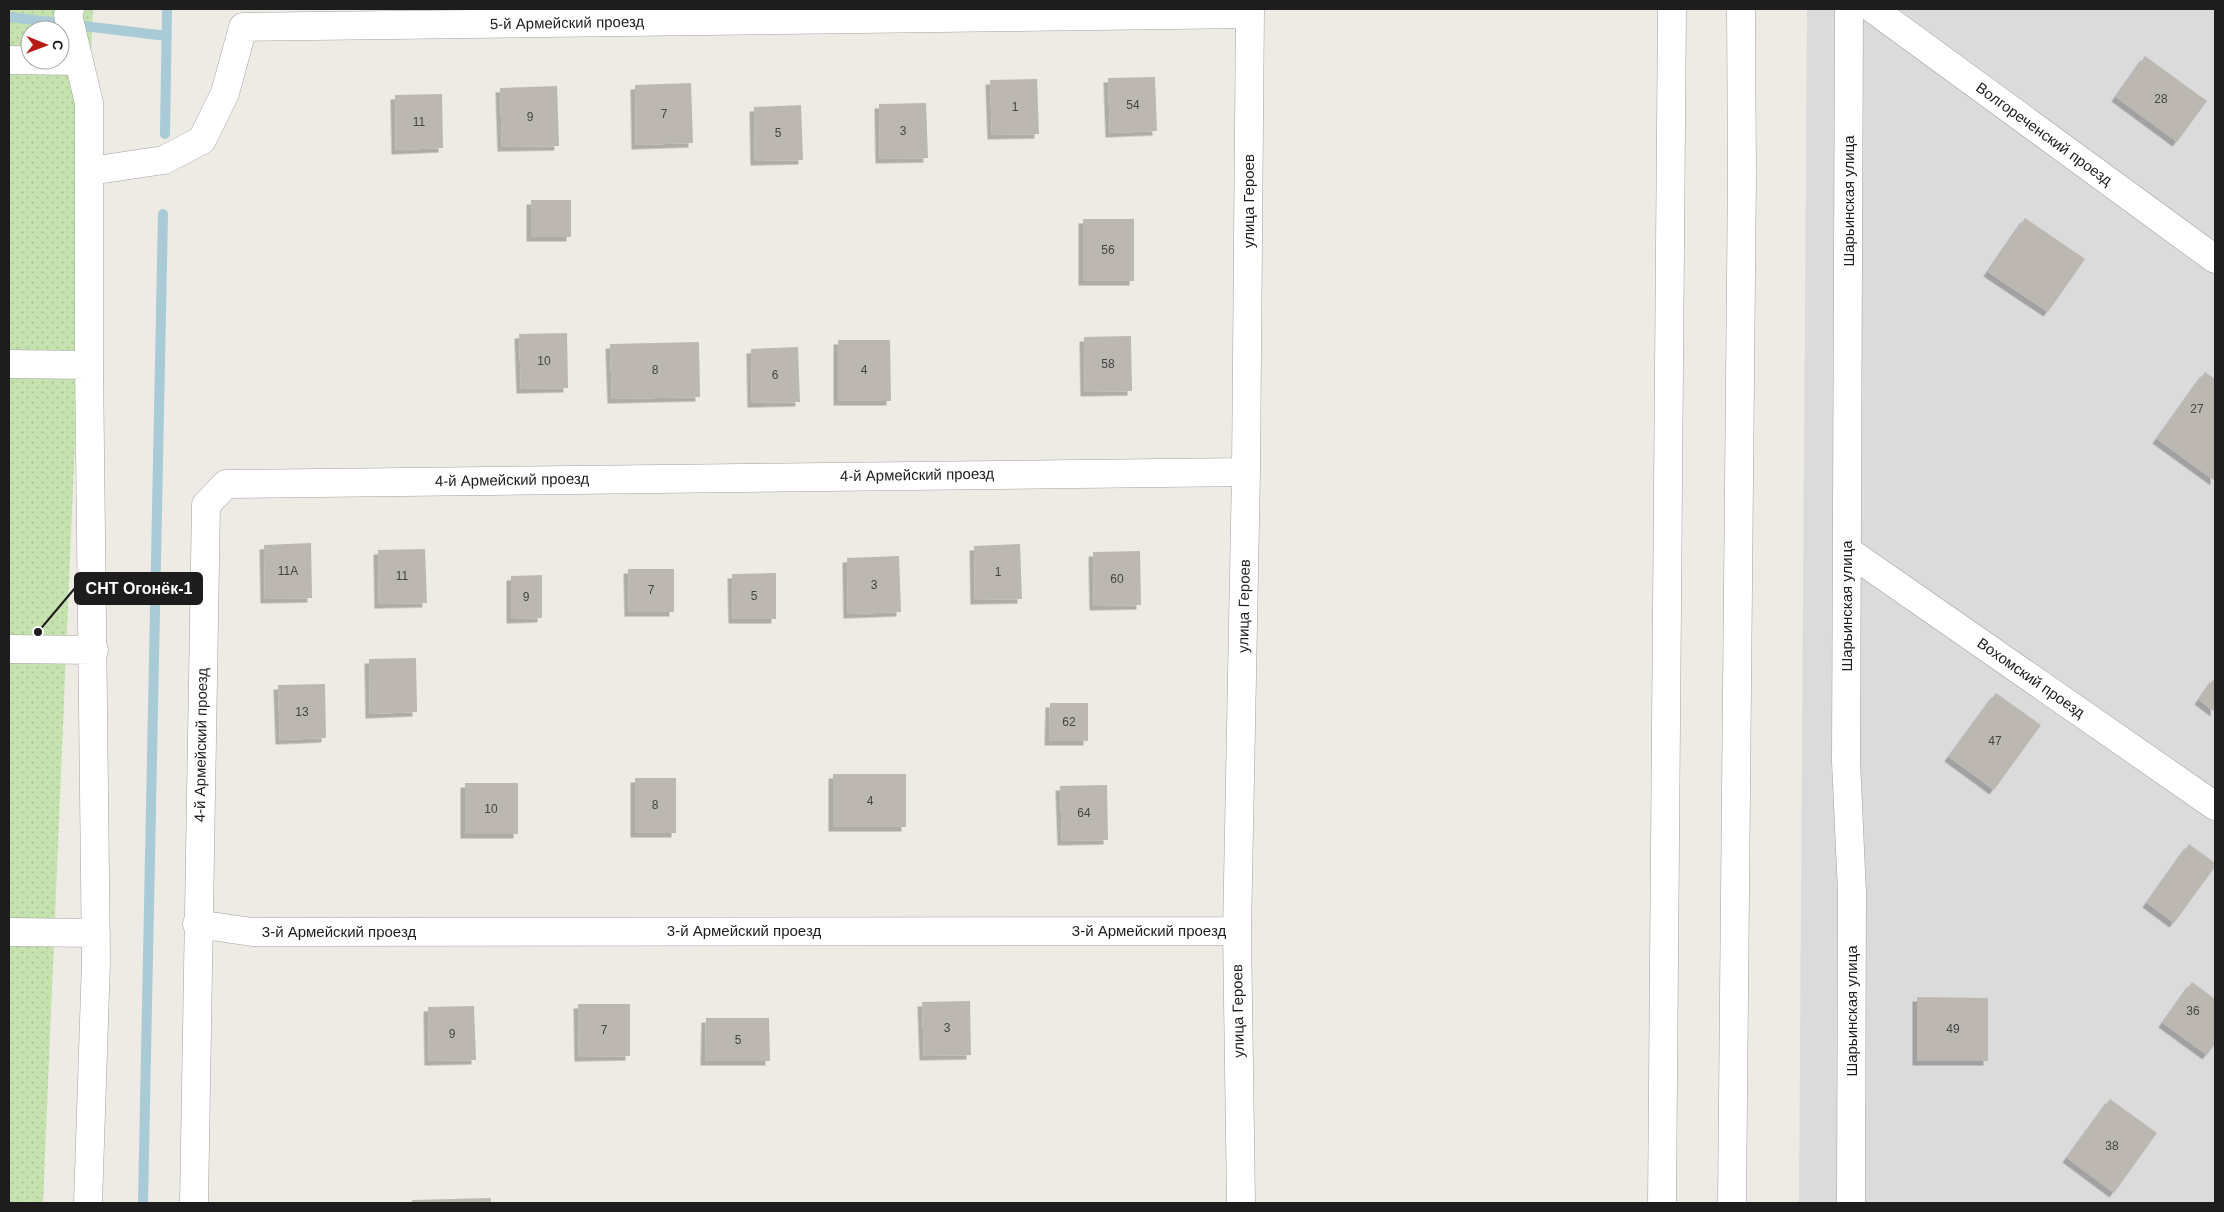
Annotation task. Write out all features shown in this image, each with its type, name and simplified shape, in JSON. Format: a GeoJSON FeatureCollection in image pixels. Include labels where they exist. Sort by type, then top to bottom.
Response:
{"type":"FeatureCollection","features":[{"type":"Feature","properties":{"kind":"street"},"geometry":{"type":"LineString","coordinates":[[70,9],[68,15],[89,103],[89,365],[96,932],[88,1203]]}},
{"type":"Feature","properties":{"kind":"street"},"geometry":{"type":"LineString","coordinates":[[1662,1203],[1672,9]]}},
{"type":"Feature","properties":{"kind":"street"},"geometry":{"type":"LineString","coordinates":[[1732,1203],[1742,175],[1741,9]]}},
{"type":"Feature","properties":{"kind":"street","name":"Шарьинская улица"},"geometry":{"type":"LineString","coordinates":[[1849,9],[1846,761],[1852,893],[1851,1203]]}},
{"type":"Feature","properties":{"kind":"street","name":"Волгореченский проезд"},"geometry":{"type":"LineString","coordinates":[[1873,9],[2215,260]]}},
{"type":"Feature","properties":{"kind":"street","name":"5-й Армейский проезд"},"geometry":{"type":"LineString","coordinates":[[90,171],[164,160],[202,140],[225,93],[243,27],[1250,11]]}},
{"type":"Feature","properties":{"kind":"street","name":"улица Героев"},"geometry":{"type":"LineString","coordinates":[[1241,1203],[1237,931],[1246,472],[1250,11]]}},
{"type":"Feature","properties":{"kind":"street"},"geometry":{"type":"LineString","coordinates":[[9,60],[79,61]]}},
{"type":"Feature","properties":{"kind":"street"},"geometry":{"type":"LineString","coordinates":[[9,364],[89,365]]}},
{"type":"Feature","properties":{"kind":"street","name":"4-й Армейский проезд"},"geometry":{"type":"LineString","coordinates":[[194,1203],[197,924],[206,505],[226,484],[1246,472]]}},
{"type":"Feature","properties":{"kind":"street","name":"Вохомский проезд"},"geometry":{"type":"LineString","coordinates":[[1848,550],[2215,806]]}},
{"type":"Feature","properties":{"kind":"street"},"geometry":{"type":"LineString","coordinates":[[9,650],[94,650]]}},
{"type":"Feature","properties":{"kind":"street","name":"3-й Армейский проезд"},"geometry":{"type":"LineString","coordinates":[[197,924],[252,932],[1237,931]]}},
{"type":"Feature","properties":{"kind":"street"},"geometry":{"type":"LineString","coordinates":[[9,932],[96,932]]}},
{"type":"Feature","properties":{"kind":"shaded area"},"geometry":{"type":"Polygon","coordinates":[[[1807,9],[2215,9],[2215,1203],[1799,1203],[1807,9]]]}},
{"type":"Feature","properties":{"kind":"green space"},"geometry":{"type":"Polygon","coordinates":[[[9,9],[93,9],[43,1203],[9,1203],[9,9]]]}},
{"type":"Feature","properties":{"kind":"building"},"geometry":{"type":"Polygon","coordinates":[[[2145,56],[2207,101],[2177,142],[2116,97],[2145,56]]]}},
{"type":"Feature","properties":{"kind":"building"},"geometry":{"type":"Polygon","coordinates":[[[1155,77],[1157,131],[1110,133],[1108,78],[1155,77]]]}},
{"type":"Feature","properties":{"kind":"building"},"geometry":{"type":"Polygon","coordinates":[[[1037,79],[1039,134],[992,135],[990,80],[1037,79]]]}},
{"type":"Feature","properties":{"kind":"building"},"geometry":{"type":"Polygon","coordinates":[[[691,83],[693,143],[636,145],[635,85],[691,83]]]}},
{"type":"Feature","properties":{"kind":"building"},"geometry":{"type":"Polygon","coordinates":[[[557,86],[559,146],[502,147],[500,88],[557,86]]]}},
{"type":"Feature","properties":{"kind":"building"},"geometry":{"type":"Polygon","coordinates":[[[442,94],[443,148],[396,150],[395,95],[442,94]]]}},
{"type":"Feature","properties":{"kind":"building"},"geometry":{"type":"Polygon","coordinates":[[[926,103],[928,158],[880,159],[879,104],[926,103]]]}},
{"type":"Feature","properties":{"kind":"building"},"geometry":{"type":"Polygon","coordinates":[[[801,105],[803,160],[755,161],[754,107],[801,105]]]}},
{"type":"Feature","properties":{"kind":"building"},"geometry":{"type":"Polygon","coordinates":[[[531,200],[571,200],[571,237],[531,237],[531,200]]]}},
{"type":"Feature","properties":{"kind":"building"},"geometry":{"type":"Polygon","coordinates":[[[2025,218],[2085,259],[2048,312],[1988,272],[2025,218]]]}},
{"type":"Feature","properties":{"kind":"building"},"geometry":{"type":"Polygon","coordinates":[[[1083,219],[1134,219],[1134,281],[1083,281],[1083,219]]]}},
{"type":"Feature","properties":{"kind":"building"},"geometry":{"type":"Polygon","coordinates":[[[567,333],[568,388],[521,389],[519,334],[567,333]]]}},
{"type":"Feature","properties":{"kind":"building"},"geometry":{"type":"Polygon","coordinates":[[[1131,336],[1132,391],[1085,392],[1084,337],[1131,336]]]}},
{"type":"Feature","properties":{"kind":"building"},"geometry":{"type":"Polygon","coordinates":[[[838,340],[890,340],[891,401],[838,401],[838,340]]]}},
{"type":"Feature","properties":{"kind":"building"},"geometry":{"type":"Polygon","coordinates":[[[699,342],[700,397],[612,399],[610,344],[699,342]]]}},
{"type":"Feature","properties":{"kind":"building"},"geometry":{"type":"Polygon","coordinates":[[[798,347],[800,402],[752,403],[751,349],[798,347]]]}},
{"type":"Feature","properties":{"kind":"building"},"geometry":{"type":"Polygon","coordinates":[[[2205,372],[2215,379],[2215,481],[2157,439],[2205,372]]]}},
{"type":"Feature","properties":{"kind":"building"},"geometry":{"type":"Polygon","coordinates":[[[311,543],[312,598],[265,599],[264,545],[311,543]]]}},
{"type":"Feature","properties":{"kind":"building"},"geometry":{"type":"Polygon","coordinates":[[[1020,544],[1022,599],[975,600],[974,546],[1020,544]]]}},
{"type":"Feature","properties":{"kind":"building"},"geometry":{"type":"Polygon","coordinates":[[[425,549],[427,603],[379,604],[378,550],[425,549]]]}},
{"type":"Feature","properties":{"kind":"building"},"geometry":{"type":"Polygon","coordinates":[[[1140,551],[1141,605],[1094,606],[1093,552],[1140,551]]]}},
{"type":"Feature","properties":{"kind":"building"},"geometry":{"type":"Polygon","coordinates":[[[899,556],[901,612],[848,614],[847,558],[899,556]]]}},
{"type":"Feature","properties":{"kind":"building"},"geometry":{"type":"Polygon","coordinates":[[[628,569],[674,569],[674,612],[629,612],[628,569]]]}},
{"type":"Feature","properties":{"kind":"building"},"geometry":{"type":"Polygon","coordinates":[[[776,573],[776,619],[733,619],[732,574],[776,573]]]}},
{"type":"Feature","properties":{"kind":"building"},"geometry":{"type":"Polygon","coordinates":[[[542,575],[542,618],[511,619],[511,576],[542,575]]]}},
{"type":"Feature","properties":{"kind":"building"},"geometry":{"type":"Polygon","coordinates":[[[416,658],[417,712],[370,714],[369,659],[416,658]]]}},
{"type":"Feature","properties":{"kind":"building"},"geometry":{"type":"Polygon","coordinates":[[[2215,677],[2215,712],[2199,700],[2215,677]]]}},
{"type":"Feature","properties":{"kind":"building"},"geometry":{"type":"Polygon","coordinates":[[[325,684],[326,738],[280,740],[278,685],[325,684]]]}},
{"type":"Feature","properties":{"kind":"building"},"geometry":{"type":"Polygon","coordinates":[[[1996,693],[2041,725],[1994,790],[1949,757],[1996,693]]]}},
{"type":"Feature","properties":{"kind":"building"},"geometry":{"type":"Polygon","coordinates":[[[1050,703],[1088,703],[1088,741],[1049,741],[1050,703]]]}},
{"type":"Feature","properties":{"kind":"building"},"geometry":{"type":"Polygon","coordinates":[[[833,774],[906,774],[906,827],[833,827],[833,774]]]}},
{"type":"Feature","properties":{"kind":"building"},"geometry":{"type":"Polygon","coordinates":[[[635,778],[676,778],[676,833],[635,833],[635,778]]]}},
{"type":"Feature","properties":{"kind":"building"},"geometry":{"type":"Polygon","coordinates":[[[465,783],[518,783],[518,834],[465,834],[465,783]]]}},
{"type":"Feature","properties":{"kind":"building"},"geometry":{"type":"Polygon","coordinates":[[[1107,785],[1108,840],[1062,841],[1060,786],[1107,785]]]}},
{"type":"Feature","properties":{"kind":"building"},"geometry":{"type":"Polygon","coordinates":[[[2189,844],[2215,863],[2215,867],[2174,923],[2147,903],[2189,844]]]}},
{"type":"Feature","properties":{"kind":"building"},"geometry":{"type":"Polygon","coordinates":[[[2192,982],[2215,999],[2215,1044],[2207,1055],[2163,1023],[2192,982]]]}},
{"type":"Feature","properties":{"kind":"building"},"geometry":{"type":"Polygon","coordinates":[[[1917,997],[1988,998],[1988,1061],[1917,1061],[1917,997]]]}},
{"type":"Feature","properties":{"kind":"building"},"geometry":{"type":"Polygon","coordinates":[[[970,1001],[971,1055],[924,1056],[922,1002],[970,1001]]]}},
{"type":"Feature","properties":{"kind":"building"},"geometry":{"type":"Polygon","coordinates":[[[578,1004],[630,1004],[630,1056],[579,1057],[578,1004]]]}},
{"type":"Feature","properties":{"kind":"building"},"geometry":{"type":"Polygon","coordinates":[[[474,1006],[476,1060],[429,1061],[428,1007],[474,1006]]]}},
{"type":"Feature","properties":{"kind":"building"},"geometry":{"type":"Polygon","coordinates":[[[706,1018],[769,1018],[770,1061],[705,1061],[706,1018]]]}},
{"type":"Feature","properties":{"kind":"building"},"geometry":{"type":"Polygon","coordinates":[[[2110,1099],[2157,1133],[2114,1193],[2067,1158],[2110,1099]]]}},
{"type":"Feature","properties":{"kind":"building"},"geometry":{"type":"Polygon","coordinates":[[[491,1198],[491,1203],[412,1203],[412,1200],[491,1198]]]}},
{"type":"Feature","properties":{"kind":"waterway"},"geometry":{"type":"LineString","coordinates":[[165,134],[167,9]]}},
{"type":"Feature","properties":{"kind":"waterway"},"geometry":{"type":"LineString","coordinates":[[9,17],[167,36]]}},
{"type":"Feature","properties":{"kind":"waterway"},"geometry":{"type":"LineString","coordinates":[[143,1203],[163,214]]}},
{"type":"Feature","properties":{"kind":"place","name":"СНТ Огонёк-1"},"geometry":{"type":"Point","coordinates":[38,632]}}]}
